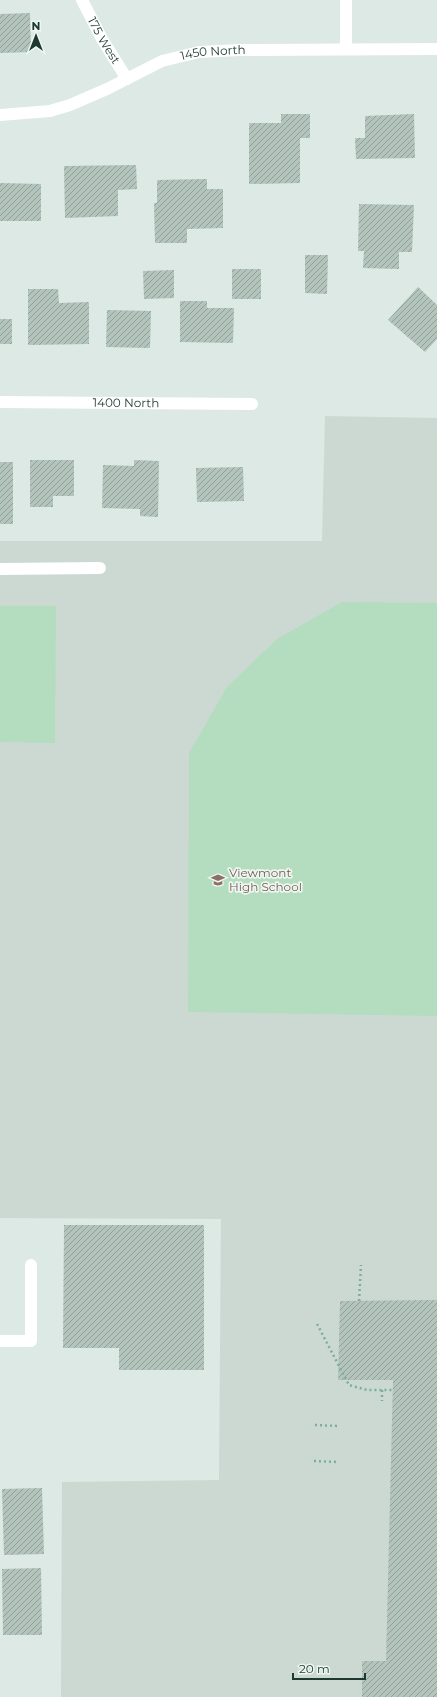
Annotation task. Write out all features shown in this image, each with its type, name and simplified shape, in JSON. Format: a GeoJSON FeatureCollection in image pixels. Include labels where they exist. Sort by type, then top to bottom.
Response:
{"type":"FeatureCollection","features":[{"type":"Feature","properties":{"kind":"street","name":"175 West"},"geometry":{"type":"LineString","coordinates":[[82,0],[102,38],[127,79]]}},
{"type":"Feature","properties":{"kind":"street"},"geometry":{"type":"LineString","coordinates":[[346,0],[346,49]]}},
{"type":"Feature","properties":{"kind":"street","name":"1450 North"},"geometry":{"type":"LineString","coordinates":[[0,115],[50,111],[70,105],[162,61],[199,52],[226,50],[437,49]]}},
{"type":"Feature","properties":{"kind":"street","name":"1400 North"},"geometry":{"type":"LineString","coordinates":[[0,402],[252,404]]}},
{"type":"Feature","properties":{"kind":"street"},"geometry":{"type":"LineString","coordinates":[[0,569],[100,568]]}},
{"type":"Feature","properties":{"kind":"street"},"geometry":{"type":"LineString","coordinates":[[0,1341],[31,1341],[31,1265]]}},
{"type":"Feature","properties":{"kind":"path"},"geometry":{"type":"LineString","coordinates":[[359,1301],[361,1265]]}},
{"type":"Feature","properties":{"kind":"path"},"geometry":{"type":"LineString","coordinates":[[317,1324],[349,1385],[367,1390],[393,1390]]}},
{"type":"Feature","properties":{"kind":"path"},"geometry":{"type":"LineString","coordinates":[[382,1390],[382,1401]]}},
{"type":"Feature","properties":{"kind":"path"},"geometry":{"type":"LineString","coordinates":[[315,1425],[339,1426]]}},
{"type":"Feature","properties":{"kind":"path"},"geometry":{"type":"LineString","coordinates":[[314,1461],[338,1462]]}},
{"type":"Feature","properties":{"kind":"shaded area","name":"Viewmont High School"},"geometry":{"type":"Polygon","coordinates":[[[325,416],[437,418],[437,1697],[61,1697],[62,1482],[219,1480],[221,1219],[0,1218],[0,541],[322,541],[325,416]]]}},
{"type":"Feature","properties":{"kind":"green space"},"geometry":{"type":"Polygon","coordinates":[[[342,602],[437,603],[437,1016],[188,1012],[189,753],[227,687],[277,639],[342,602]]]}},
{"type":"Feature","properties":{"kind":"green space"},"geometry":{"type":"Polygon","coordinates":[[[0,606],[56,606],[55,743],[0,742],[0,606]]]}},
{"type":"Feature","properties":{"kind":"building"},"geometry":{"type":"Polygon","coordinates":[[[30,13],[31,52],[0,53],[0,14],[30,13]]]}},
{"type":"Feature","properties":{"kind":"building"},"geometry":{"type":"Polygon","coordinates":[[[281,114],[310,114],[310,138],[300,138],[300,183],[249,184],[249,123],[281,123],[281,114]]]}},
{"type":"Feature","properties":{"kind":"building"},"geometry":{"type":"Polygon","coordinates":[[[414,114],[415,158],[356,159],[355,138],[365,138],[365,116],[414,114]]]}},
{"type":"Feature","properties":{"kind":"building"},"geometry":{"type":"Polygon","coordinates":[[[136,165],[137,189],[118,190],[118,216],[65,218],[64,166],[136,165]]]}},
{"type":"Feature","properties":{"kind":"building"},"geometry":{"type":"Polygon","coordinates":[[[207,179],[207,189],[223,189],[223,228],[187,229],[187,243],[155,243],[154,203],[157,203],[157,180],[207,179]]]}},
{"type":"Feature","properties":{"kind":"building"},"geometry":{"type":"Polygon","coordinates":[[[0,183],[41,184],[41,221],[0,221],[0,183]]]}},
{"type":"Feature","properties":{"kind":"building"},"geometry":{"type":"Polygon","coordinates":[[[359,204],[414,205],[412,252],[399,252],[399,269],[363,268],[364,251],[358,251],[359,204]]]}},
{"type":"Feature","properties":{"kind":"building"},"geometry":{"type":"Polygon","coordinates":[[[305,255],[328,255],[327,294],[305,293],[305,255]]]}},
{"type":"Feature","properties":{"kind":"building"},"geometry":{"type":"Polygon","coordinates":[[[232,269],[261,269],[261,299],[232,299],[232,269]]]}},
{"type":"Feature","properties":{"kind":"building"},"geometry":{"type":"Polygon","coordinates":[[[174,270],[174,298],[144,299],[143,271],[174,270]]]}},
{"type":"Feature","properties":{"kind":"building"},"geometry":{"type":"Polygon","coordinates":[[[418,287],[437,305],[437,339],[425,352],[388,320],[418,287]]]}},
{"type":"Feature","properties":{"kind":"building"},"geometry":{"type":"Polygon","coordinates":[[[28,289],[58,289],[59,303],[89,302],[89,344],[28,345],[28,289]]]}},
{"type":"Feature","properties":{"kind":"building"},"geometry":{"type":"Polygon","coordinates":[[[180,301],[207,301],[207,308],[234,308],[233,343],[180,342],[180,301]]]}},
{"type":"Feature","properties":{"kind":"building"},"geometry":{"type":"Polygon","coordinates":[[[107,310],[151,311],[150,348],[106,347],[107,310]]]}},
{"type":"Feature","properties":{"kind":"building"},"geometry":{"type":"Polygon","coordinates":[[[0,319],[12,319],[12,344],[0,344],[0,319]]]}},
{"type":"Feature","properties":{"kind":"building"},"geometry":{"type":"Polygon","coordinates":[[[30,460],[74,460],[74,496],[53,496],[53,507],[30,507],[30,460]]]}},
{"type":"Feature","properties":{"kind":"building"},"geometry":{"type":"Polygon","coordinates":[[[134,460],[159,461],[158,517],[140,516],[140,509],[102,508],[103,465],[134,466],[134,460]]]}},
{"type":"Feature","properties":{"kind":"building"},"geometry":{"type":"Polygon","coordinates":[[[0,462],[13,462],[13,524],[0,524],[0,462]]]}},
{"type":"Feature","properties":{"kind":"building"},"geometry":{"type":"Polygon","coordinates":[[[243,467],[244,501],[197,502],[196,468],[243,467]]]}},
{"type":"Feature","properties":{"kind":"building"},"geometry":{"type":"Polygon","coordinates":[[[64,1225],[204,1225],[204,1370],[119,1370],[119,1348],[63,1348],[64,1225]]]}},
{"type":"Feature","properties":{"kind":"building"},"geometry":{"type":"Polygon","coordinates":[[[437,1300],[437,1697],[362,1697],[362,1661],[386,1661],[393,1380],[338,1380],[340,1301],[437,1300]]]}},
{"type":"Feature","properties":{"kind":"building"},"geometry":{"type":"Polygon","coordinates":[[[42,1488],[44,1554],[4,1555],[2,1489],[42,1488]]]}},
{"type":"Feature","properties":{"kind":"building"},"geometry":{"type":"Polygon","coordinates":[[[41,1568],[42,1635],[3,1635],[2,1569],[41,1568]]]}},
{"type":"Feature","properties":{"kind":"place","name":"Viewmont High School"},"geometry":{"type":"Point","coordinates":[218,880]}}]}
